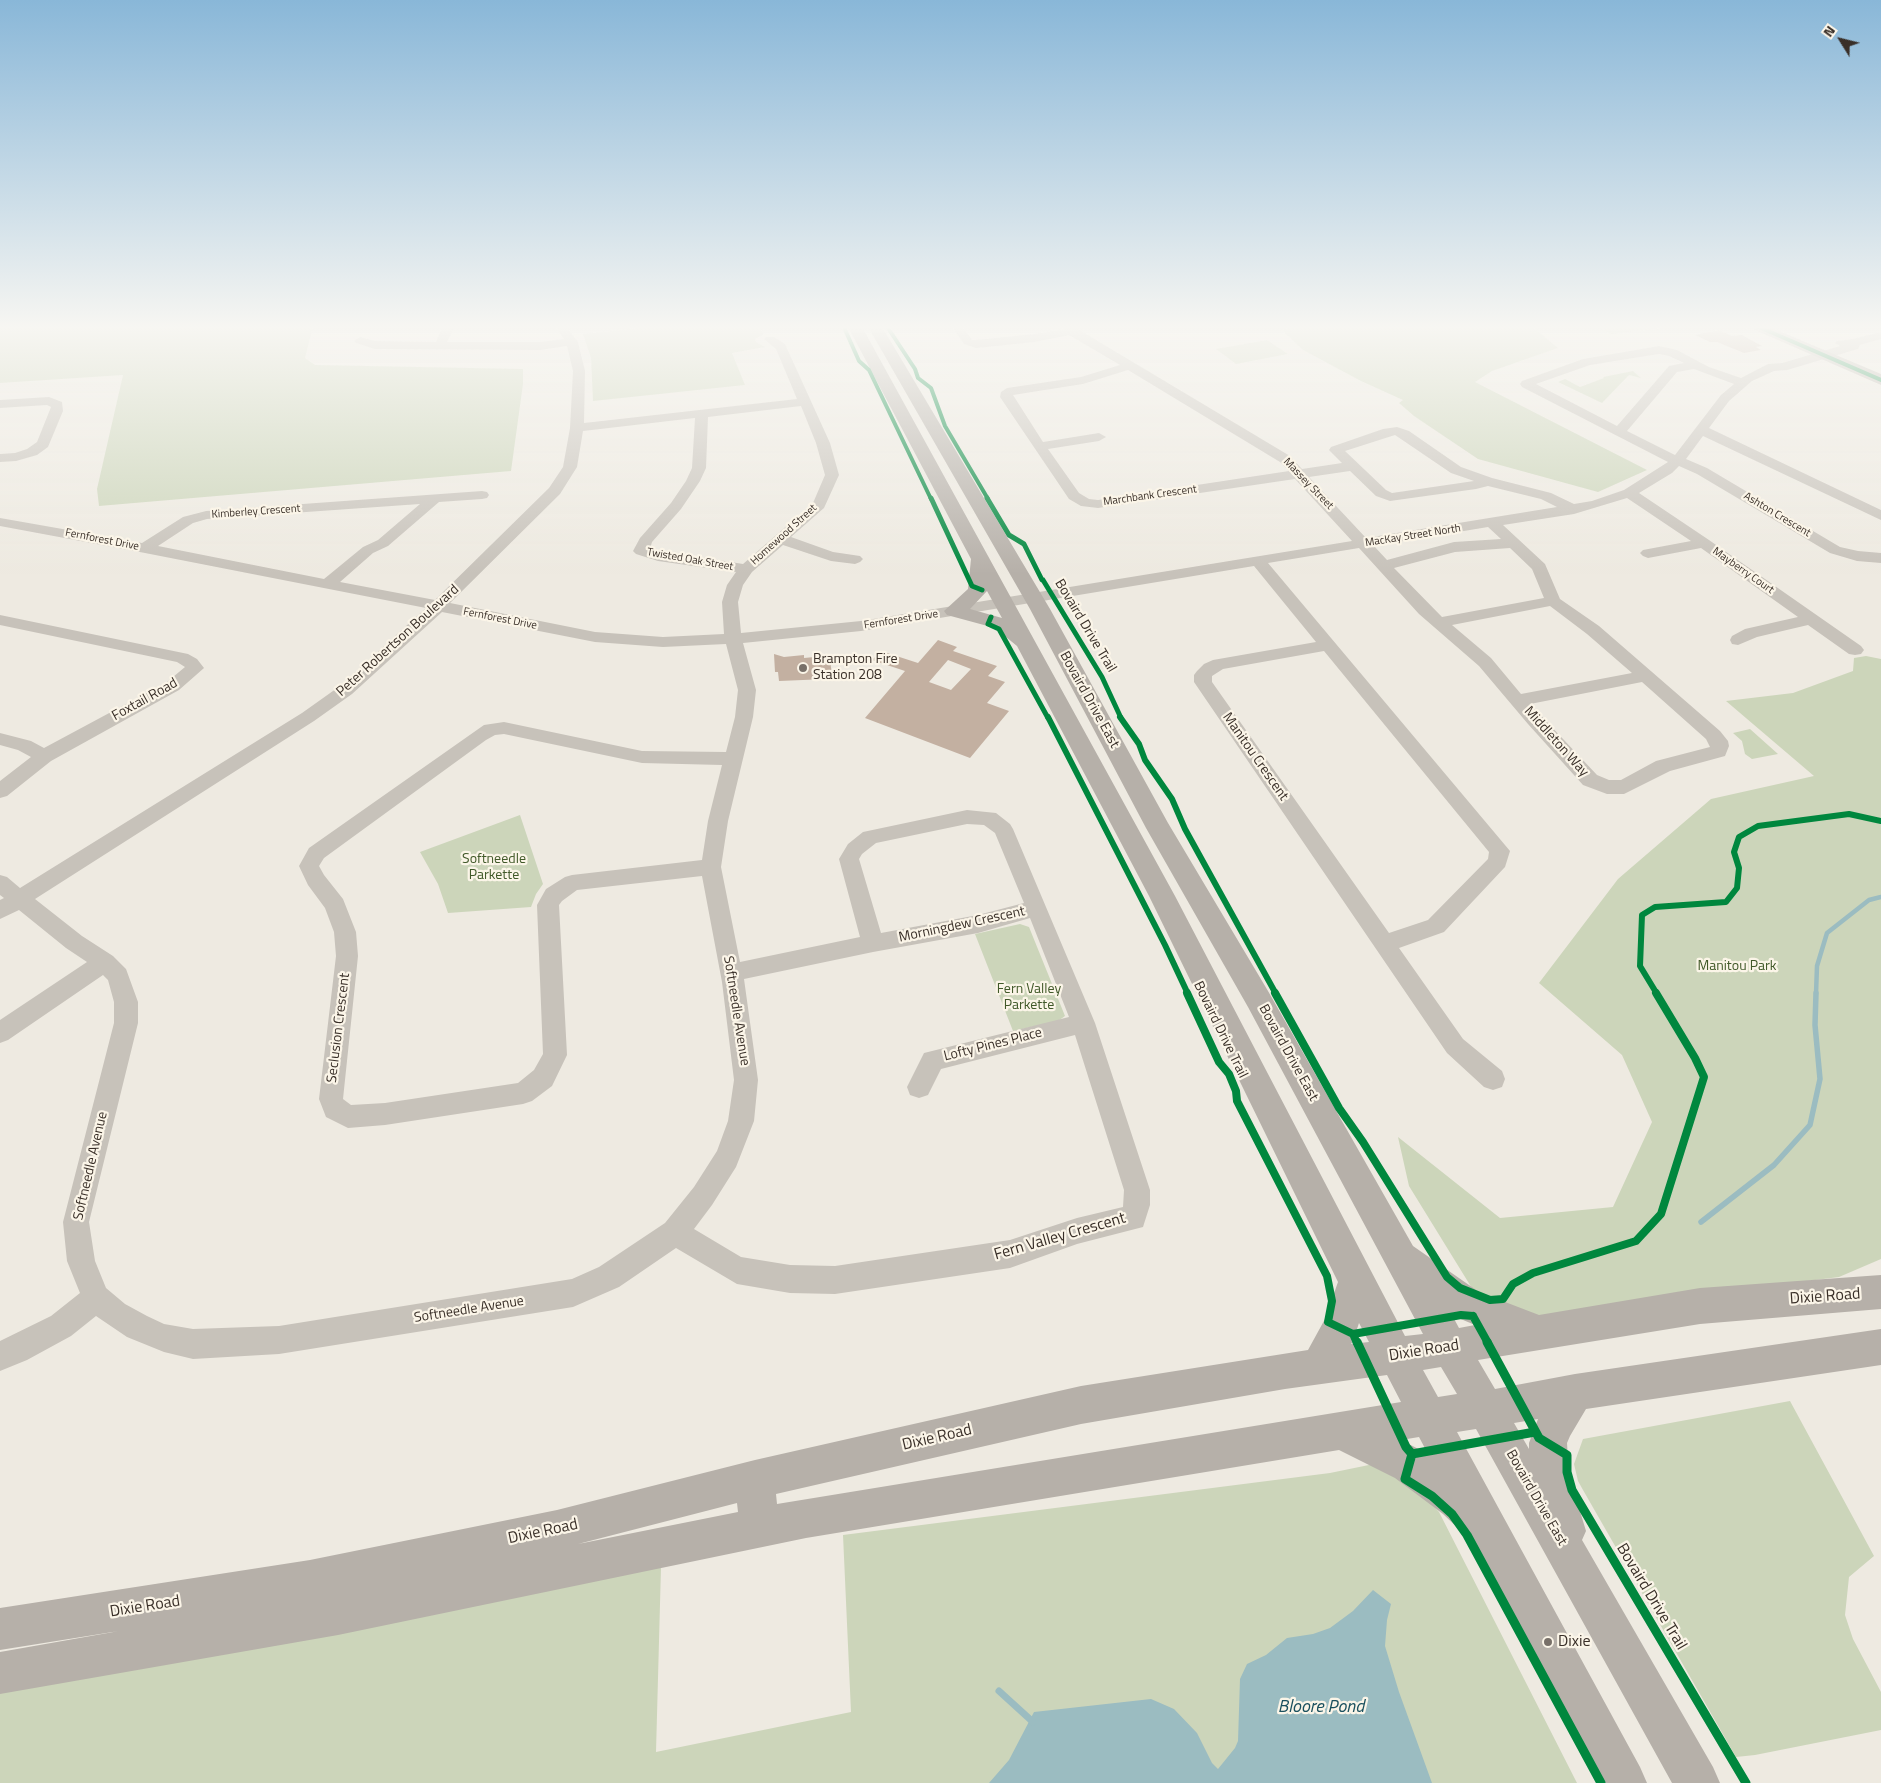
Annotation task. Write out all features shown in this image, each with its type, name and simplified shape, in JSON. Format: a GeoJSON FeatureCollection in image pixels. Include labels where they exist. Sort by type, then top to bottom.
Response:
{"type":"FeatureCollection","features":[{"type":"Feature","properties":{"kind":"main road","name":"Bovaird Drive East"},"geometry":{"type":"LineString","coordinates":[[899,408],[1162,896],[1356,1281],[1624,1783]]}},
{"type":"Feature","properties":{"kind":"main road","name":"Bovaird Drive East"},"geometry":{"type":"LineString","coordinates":[[923,408],[1034,599],[1158,828],[1258,999],[1450,1347],[1697,1783]]}},
{"type":"Feature","properties":{"kind":"main road"},"geometry":{"type":"LineString","coordinates":[[954,611],[968,601],[978,590],[980,559]]}},
{"type":"Feature","properties":{"kind":"main road"},"geometry":{"type":"LineString","coordinates":[[954,611],[1002,624],[1027,644]]}},
{"type":"Feature","properties":{"kind":"main road"},"geometry":{"type":"LineString","coordinates":[[1398,1253],[1419,1271],[1468,1305],[1539,1332]]}},
{"type":"Feature","properties":{"kind":"main road"},"geometry":{"type":"LineString","coordinates":[[1319,1366],[1340,1328],[1356,1281]]}},
{"type":"Feature","properties":{"kind":"main road","name":"Dixie Road"},"geometry":{"type":"LineString","coordinates":[[0,1629],[329,1576],[557,1530],[755,1479],[1081,1405],[1700,1306],[1881,1292]]}},
{"type":"Feature","properties":{"kind":"main road"},"geometry":{"type":"LineString","coordinates":[[0,1673],[338,1614],[806,1518],[1486,1409],[1575,1392],[1881,1347]]}},
{"type":"Feature","properties":{"kind":"main road"},"geometry":{"type":"LineString","coordinates":[[1575,1392],[1554,1426],[1548,1443],[1550,1475],[1577,1570]]}},
{"type":"Feature","properties":{"kind":"main road"},"geometry":{"type":"LineString","coordinates":[[1343,1432],[1409,1464],[1457,1500],[1490,1531]]}},
{"type":"Feature","properties":{"kind":"main road"},"geometry":{"type":"LineString","coordinates":[[755,1479],[759,1527]]}},
{"type":"Feature","properties":{"kind":"street"},"geometry":{"type":"LineString","coordinates":[[0,458],[32,452],[43,444],[57,408]]}},
{"type":"Feature","properties":{"kind":"street","name":"Peter Robertson Boulevard"},"geometry":{"type":"LineString","coordinates":[[10,905],[327,704],[366,673],[437,607],[555,490],[570,467],[577,428],[578,408]]}},
{"type":"Feature","properties":{"kind":"street"},"geometry":{"type":"LineString","coordinates":[[577,428],[752,408]]}},
{"type":"Feature","properties":{"kind":"street","name":"Homewood Street"},"geometry":{"type":"LineString","coordinates":[[733,638],[730,602],[735,585],[746,569],[819,505],[832,475],[823,442],[809,408]]}},
{"type":"Feature","properties":{"kind":"street","name":"Marchbank Crescent"},"geometry":{"type":"LineString","coordinates":[[1014,408],[1074,496],[1086,503],[1098,504],[1353,466]]}},
{"type":"Feature","properties":{"kind":"street","name":"Massey Street"},"geometry":{"type":"LineString","coordinates":[[1201,408],[1271,450],[1299,474],[1365,544]]}},
{"type":"Feature","properties":{"kind":"street","name":"Ashton Crescent"},"geometry":{"type":"LineString","coordinates":[[1573,408],[1702,471],[1835,550],[1857,556],[1881,559]]}},
{"type":"Feature","properties":{"kind":"street"},"geometry":{"type":"LineString","coordinates":[[1619,432],[1639,408]]}},
{"type":"Feature","properties":{"kind":"street","name":"MacKay Street North"},"geometry":{"type":"LineString","coordinates":[[1004,604],[1574,510],[1629,494],[1654,480],[1678,460],[1718,408]]}},
{"type":"Feature","properties":{"kind":"street","name":"Twisted Oak Street"},"geometry":{"type":"LineString","coordinates":[[702,414],[699,468],[693,481],[676,506],[644,541],[641,551],[658,556],[746,569]]}},
{"type":"Feature","properties":{"kind":"street"},"geometry":{"type":"LineString","coordinates":[[1701,430],[1734,444],[1881,516]]}},
{"type":"Feature","properties":{"kind":"street"},"geometry":{"type":"LineString","coordinates":[[1487,481],[1476,485],[1390,497],[1381,493],[1336,450],[1388,432],[1397,432],[1404,434],[1456,470],[1487,481],[1546,496],[1574,510]]}},
{"type":"Feature","properties":{"kind":"street"},"geometry":{"type":"LineString","coordinates":[[1041,446],[1099,437]]}},
{"type":"Feature","properties":{"kind":"street","name":"Mayberry Court"},"geometry":{"type":"LineString","coordinates":[[1629,494],[1704,543],[1855,650]]}},
{"type":"Feature","properties":{"kind":"street","name":"Kimberley Crescent"},"geometry":{"type":"LineString","coordinates":[[145,548],[188,520],[206,515],[482,495]]}},
{"type":"Feature","properties":{"kind":"street"},"geometry":{"type":"LineString","coordinates":[[326,585],[368,550],[383,543],[434,499]]}},
{"type":"Feature","properties":{"kind":"street","name":"Fernforest Drive"},"geometry":{"type":"LineString","coordinates":[[0,522],[145,548],[595,637],[649,642],[733,638],[860,626],[1004,604]]}},
{"type":"Feature","properties":{"kind":"street"},"geometry":{"type":"LineString","coordinates":[[1439,622],[1553,601],[1539,567],[1492,523]]}},
{"type":"Feature","properties":{"kind":"street"},"geometry":{"type":"LineString","coordinates":[[781,539],[830,556],[855,560]]}},
{"type":"Feature","properties":{"kind":"street"},"geometry":{"type":"LineString","coordinates":[[1383,566],[1454,547],[1512,543]]}},
{"type":"Feature","properties":{"kind":"street"},"geometry":{"type":"LineString","coordinates":[[1648,553],[1704,543]]}},
{"type":"Feature","properties":{"kind":"street","name":"Middleton Way"},"geometry":{"type":"LineString","coordinates":[[1365,544],[1425,611],[1485,662],[1534,720],[1590,780],[1607,787],[1624,787],[1663,766],[1718,751],[1719,741],[1713,734],[1592,630],[1553,601]]}},
{"type":"Feature","properties":{"kind":"street"},"geometry":{"type":"LineString","coordinates":[[1258,561],[1326,645],[1500,851],[1498,862],[1436,926],[1384,944]]}},
{"type":"Feature","properties":{"kind":"street"},"geometry":{"type":"LineString","coordinates":[[1738,640],[1751,633],[1811,619]]}},
{"type":"Feature","properties":{"kind":"street","name":"Foxtail Road"},"geometry":{"type":"LineString","coordinates":[[0,620],[182,658],[191,663],[194,668],[173,686],[44,756],[0,791]]}},
{"type":"Feature","properties":{"kind":"street","name":"Softneedle Avenue"},"geometry":{"type":"LineString","coordinates":[[0,883],[10,905],[105,962],[118,976],[126,1002],[126,1023],[76,1222],[81,1261],[96,1298],[122,1319],[164,1338],[193,1344],[279,1340],[573,1293],[610,1277],[675,1232],[703,1196],[727,1158],[741,1121],[746,1080],[731,973],[711,867],[718,821],[735,759],[748,690],[733,638]]}},
{"type":"Feature","properties":{"kind":"street","name":"Manitou Crescent"},"geometry":{"type":"LineString","coordinates":[[1326,645],[1220,664],[1210,668],[1203,675],[1203,682],[1455,1046],[1493,1079]]}},
{"type":"Feature","properties":{"kind":"street","name":"Middleton Way"},"geometry":{"type":"LineString","coordinates":[[1518,700],[1646,676]]}},
{"type":"Feature","properties":{"kind":"street","name":"Seclusion Crescent"},"geometry":{"type":"LineString","coordinates":[[711,867],[572,883],[554,895],[548,906],[555,1055],[543,1078],[523,1093],[385,1114],[348,1116],[335,1109],[331,1099],[346,948],[345,932],[335,905],[315,879],[309,866],[316,853],[491,729],[504,728],[642,757],[735,759]]}},
{"type":"Feature","properties":{"kind":"street"},"geometry":{"type":"LineString","coordinates":[[0,739],[24,745],[44,756]]}},
{"type":"Feature","properties":{"kind":"street","name":"Morningdew Crescent"},"geometry":{"type":"LineString","coordinates":[[731,973],[873,943],[978,924],[1037,908],[1003,829],[989,818],[967,817],[870,837],[855,849],[849,859],[873,943]]}},
{"type":"Feature","properties":{"kind":"street","name":"Fern Valley Crescent"},"geometry":{"type":"LineString","coordinates":[[675,1232],[737,1270],[790,1279],[835,1280],[1010,1254],[1077,1231],[1133,1218],[1137,1205],[1137,1190],[1083,1023],[1037,908]]}},
{"type":"Feature","properties":{"kind":"street"},"geometry":{"type":"LineString","coordinates":[[0,1033],[105,962]]}},
{"type":"Feature","properties":{"kind":"street","name":"Lofty Pines Place"},"geometry":{"type":"LineString","coordinates":[[919,1087],[933,1060],[1083,1023]]}},
{"type":"Feature","properties":{"kind":"street"},"geometry":{"type":"LineString","coordinates":[[0,1356],[17,1350],[62,1326],[96,1298]]}},
{"type":"Feature","properties":{"kind":"green space"},"geometry":{"type":"Polygon","coordinates":[[[115,408],[520,408],[511,471],[99,506],[97,489],[115,408]]]}},
{"type":"Feature","properties":{"kind":"green space"},"geometry":{"type":"Polygon","coordinates":[[[1405,408],[1526,408],[1647,470],[1598,492],[1478,459],[1405,408]]]}},
{"type":"Feature","properties":{"kind":"green space","name":"Manitou Park"},"geometry":{"type":"Polygon","coordinates":[[[1866,656],[1881,659],[1881,1259],[1839,1277],[1620,1305],[1494,1324],[1409,1186],[1398,1137],[1500,1218],[1613,1207],[1652,1122],[1622,1055],[1539,983],[1618,879],[1711,799],[1814,776],[1726,701],[1793,693],[1853,671],[1854,658],[1866,656]]]}},
{"type":"Feature","properties":{"kind":"green space"},"geometry":{"type":"Polygon","coordinates":[[[1750,729],[1778,754],[1752,759],[1745,754],[1742,741],[1733,733],[1750,729]]]}},
{"type":"Feature","properties":{"kind":"green space","name":"Softneedle Parkette"},"geometry":{"type":"Polygon","coordinates":[[[520,815],[543,884],[536,894],[531,907],[448,913],[438,884],[420,852],[520,815]]]}},
{"type":"Feature","properties":{"kind":"green space","name":"Fern Valley Parkette"},"geometry":{"type":"Polygon","coordinates":[[[1020,924],[1029,927],[1065,1016],[1058,1021],[1013,1031],[975,934],[1020,924]]]}},
{"type":"Feature","properties":{"kind":"green space"},"geometry":{"type":"Polygon","coordinates":[[[1790,1401],[1874,1556],[1849,1577],[1845,1615],[1853,1639],[1881,1692],[1881,1730],[1755,1755],[1736,1757],[1578,1481],[1574,1464],[1583,1439],[1790,1401]]]}},
{"type":"Feature","properties":{"kind":"green space"},"geometry":{"type":"Polygon","coordinates":[[[1398,1459],[1400,1468],[1439,1512],[1577,1783],[0,1783],[0,1683],[661,1567],[656,1752],[851,1712],[843,1535],[1330,1473],[1398,1459]]]}},
{"type":"Feature","properties":{"kind":"water","name":"Bloore Pond"},"geometry":{"type":"Polygon","coordinates":[[[1373,1590],[1391,1604],[1387,1620],[1385,1646],[1399,1692],[1432,1783],[989,1783],[1009,1760],[1034,1712],[1151,1699],[1174,1709],[1197,1733],[1212,1763],[1218,1769],[1235,1748],[1238,1741],[1240,1679],[1247,1664],[1266,1655],[1287,1638],[1313,1634],[1330,1628],[1353,1611],[1373,1590]]]}},
{"type":"Feature","properties":{"kind":"building"},"geometry":{"type":"Polygon","coordinates":[[[938,640],[957,647],[953,651],[997,666],[988,676],[1005,682],[987,703],[1009,711],[970,758],[865,718],[905,671],[872,660],[881,651],[918,663],[938,640]],[[948,660],[929,682],[951,690],[971,669],[948,660]]]}},
{"type":"Feature","properties":{"kind":"building","name":"Brampton Fire Station 208"},"geometry":{"type":"Polygon","coordinates":[[[774,654],[784,657],[804,655],[804,658],[825,656],[825,660],[830,660],[832,675],[827,675],[827,679],[779,681],[778,672],[775,672],[774,654]]]}},
{"type":"Feature","properties":{"kind":"waterway"},"geometry":{"type":"LineString","coordinates":[[1816,994],[1817,966],[1827,933],[1869,900],[1881,897]]}},
{"type":"Feature","properties":{"kind":"waterway"},"geometry":{"type":"LineString","coordinates":[[1701,1222],[1774,1165],[1810,1125],[1820,1079],[1815,1025],[1816,993]]}},
{"type":"Feature","properties":{"kind":"waterway"},"geometry":{"type":"LineString","coordinates":[[999,1691],[1033,1722]]}},
{"type":"Feature","properties":{"kind":"cycle path"},"geometry":{"type":"LineString","coordinates":[[888,408],[972,586],[982,590]]}},
{"type":"Feature","properties":{"kind":"cycle path"},"geometry":{"type":"LineString","coordinates":[[938,408],[945,426],[1009,535],[1024,544],[1042,580]]}},
{"type":"Feature","properties":{"kind":"cycle path","name":"Bovaird Drive Trail"},"geometry":{"type":"LineString","coordinates":[[1043,580],[1102,677],[1120,716],[1139,744],[1145,760],[1172,799],[1185,829],[1339,1108],[1363,1142],[1447,1277],[1460,1288],[1490,1300],[1503,1299],[1513,1284],[1533,1273],[1636,1241],[1661,1214],[1704,1077],[1695,1058],[1640,966],[1642,915],[1655,907],[1726,902],[1737,888],[1739,868],[1734,852],[1739,837],[1758,826],[1849,814],[1881,821]]}},
{"type":"Feature","properties":{"kind":"cycle path","name":"Bovaird Drive Trail"},"geometry":{"type":"LineString","coordinates":[[991,617],[988,624],[999,629],[1041,704],[1165,945],[1219,1062],[1229,1074],[1236,1091],[1237,1101],[1327,1276],[1332,1301],[1328,1322],[1353,1334],[1406,1447],[1412,1454],[1405,1479],[1432,1496],[1452,1514],[1467,1535],[1601,1783]]}},
{"type":"Feature","properties":{"kind":"cycle path"},"geometry":{"type":"LineString","coordinates":[[1353,1334],[1461,1315],[1473,1316]]}},
{"type":"Feature","properties":{"kind":"cycle path","name":"Bovaird Drive Trail"},"geometry":{"type":"LineString","coordinates":[[1473,1316],[1539,1438],[1567,1455],[1567,1472],[1572,1490],[1746,1783]]}},
{"type":"Feature","properties":{"kind":"cycle path"},"geometry":{"type":"LineString","coordinates":[[1412,1454],[1535,1432]]}},
{"type":"Feature","properties":{"kind":"place","name":"Brampton Fire Station 208"},"geometry":{"type":"Point","coordinates":[803,668]}},
{"type":"Feature","properties":{"kind":"place","name":"Dixie"},"geometry":{"type":"Point","coordinates":[1548,1642]}}]}
